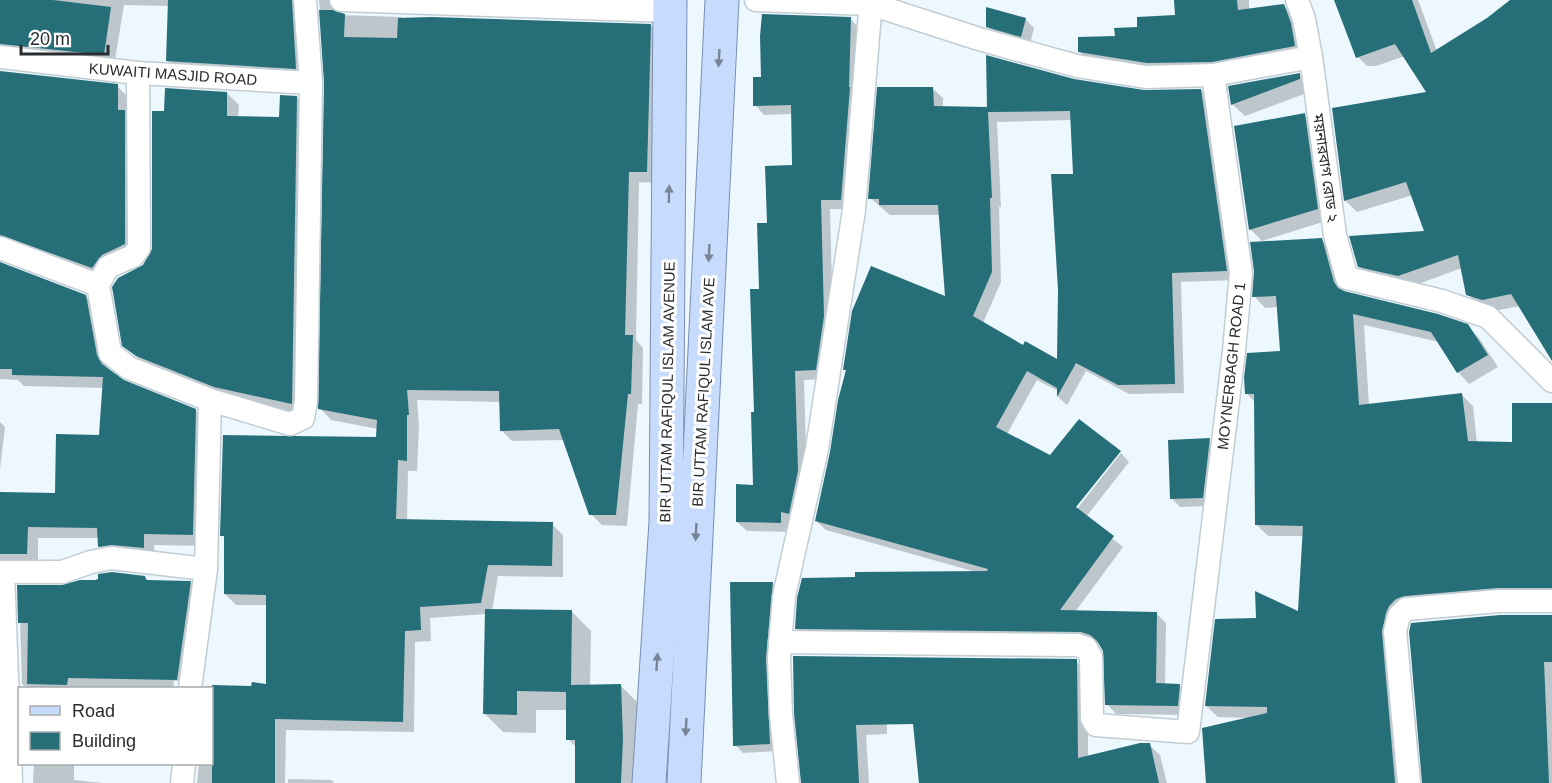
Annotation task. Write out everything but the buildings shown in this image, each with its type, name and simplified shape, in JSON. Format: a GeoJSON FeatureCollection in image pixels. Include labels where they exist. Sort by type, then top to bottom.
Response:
{"type":"FeatureCollection","features":[{"type":"Feature","properties":{"kind":"main road","name":"BIR UTTAM RAFIQUL ISLAM AVE"},"geometry":{"type":"LineString","coordinates":[[684,783],[722,0]]}},
{"type":"Feature","properties":{"kind":"main road","name":"BIR UTTAM RAFIQUL ISLAM AVENUE"},"geometry":{"type":"LineString","coordinates":[[649,783],[666,522],[670,6]]}},
{"type":"Feature","properties":{"kind":"street"},"geometry":{"type":"LineString","coordinates":[[138,73],[139,248],[133,256],[108,267],[98,285],[110,353],[129,368],[210,400],[290,424],[303,418],[306,401],[311,84],[304,0]]}},
{"type":"Feature","properties":{"kind":"street"},"geometry":{"type":"LineString","coordinates":[[341,0],[670,6]]}},
{"type":"Feature","properties":{"kind":"street"},"geometry":{"type":"LineString","coordinates":[[756,0],[871,2],[979,39],[1077,66],[1146,77],[1214,75],[1311,57]]}},
{"type":"Feature","properties":{"kind":"street","name":"ময়নারবাগ রোড ২"},"geometry":{"type":"LineString","coordinates":[[1297,0],[1304,19],[1311,57],[1335,235],[1347,278],[1442,301],[1488,316],[1552,381]]}},
{"type":"Feature","properties":{"kind":"street"},"geometry":{"type":"LineString","coordinates":[[788,783],[781,715],[780,642],[784,596],[817,448],[854,210],[871,2]]}},
{"type":"Feature","properties":{"kind":"street","name":"KUWAITI MASJID ROAD"},"geometry":{"type":"LineString","coordinates":[[0,57],[138,73],[311,84]]}},
{"type":"Feature","properties":{"kind":"street","name":"MOYNERBAGH ROAD 1"},"geometry":{"type":"LineString","coordinates":[[780,642],[1077,645],[1086,648],[1091,657],[1092,718],[1096,725],[1188,732],[1234,351],[1241,273],[1214,75]]}},
{"type":"Feature","properties":{"kind":"street"},"geometry":{"type":"LineString","coordinates":[[0,248],[98,285]]}},
{"type":"Feature","properties":{"kind":"street"},"geometry":{"type":"LineString","coordinates":[[190,687],[206,569],[210,400]]}},
{"type":"Feature","properties":{"kind":"street"},"geometry":{"type":"LineString","coordinates":[[11,783],[2,572],[62,572],[111,558],[206,569]]}},
{"type":"Feature","properties":{"kind":"street"},"geometry":{"type":"LineString","coordinates":[[1409,783],[1395,631],[1399,616],[1406,609],[1499,601],[1552,601]]}},
{"type":"Feature","properties":{"kind":"street"},"geometry":{"type":"LineString","coordinates":[[182,783],[184,765]]}}]}
